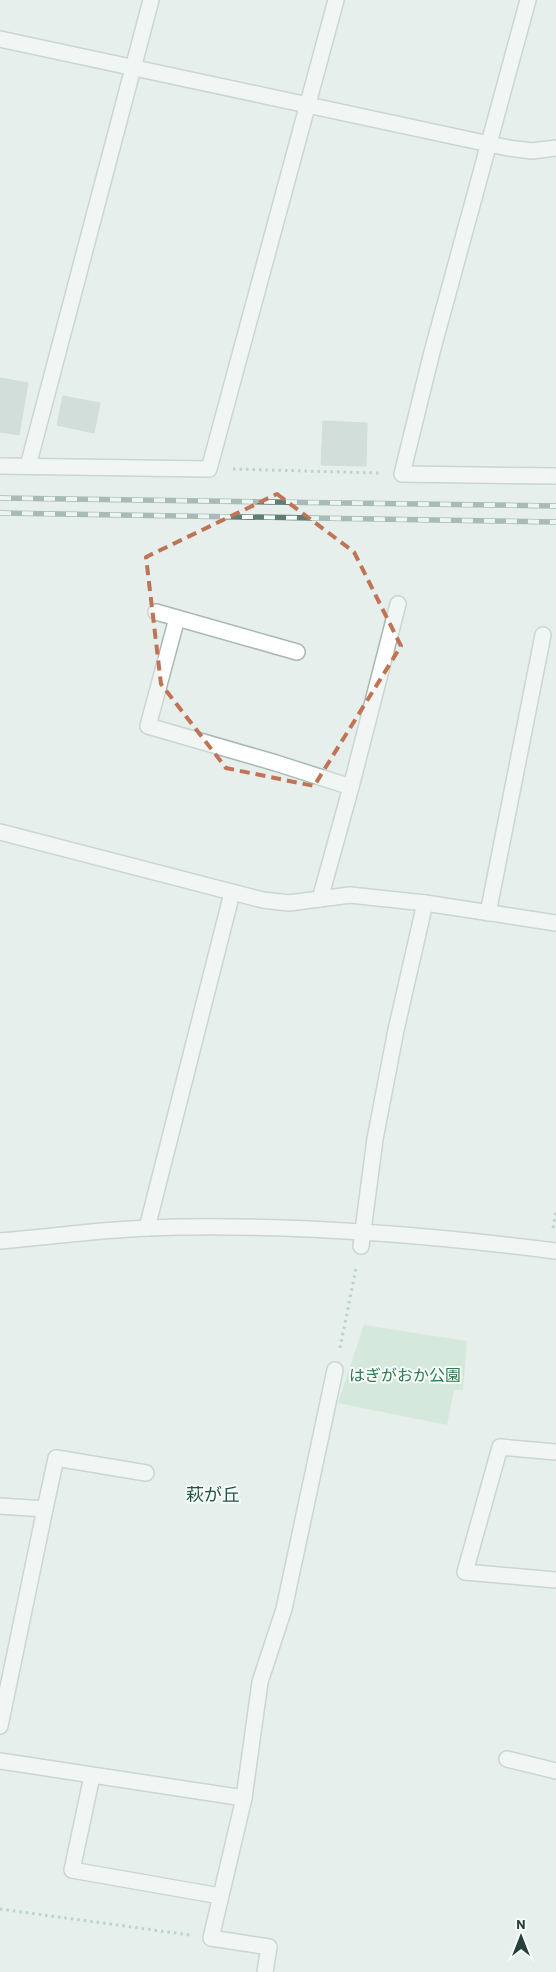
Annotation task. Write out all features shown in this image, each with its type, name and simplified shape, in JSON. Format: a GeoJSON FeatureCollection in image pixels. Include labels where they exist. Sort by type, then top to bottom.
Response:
{"type":"FeatureCollection","features":[{"type":"Feature","properties":{"kind":"street"},"geometry":{"type":"LineString","coordinates":[[28,466],[151,0]]}},
{"type":"Feature","properties":{"kind":"street"},"geometry":{"type":"LineString","coordinates":[[0,466],[209,469],[336,0]]}},
{"type":"Feature","properties":{"kind":"street"},"geometry":{"type":"LineString","coordinates":[[528,0],[432,352],[402,474],[556,476]]}},
{"type":"Feature","properties":{"kind":"street"},"geometry":{"type":"LineString","coordinates":[[0,39],[508,148],[532,151],[556,148]]}},
{"type":"Feature","properties":{"kind":"street"},"geometry":{"type":"LineString","coordinates":[[320,899],[398,604]]}},
{"type":"Feature","properties":{"kind":"street"},"geometry":{"type":"LineString","coordinates":[[156,612],[297,652]]}},
{"type":"Feature","properties":{"kind":"street"},"geometry":{"type":"LineString","coordinates":[[177,618],[148,726],[351,787]]}},
{"type":"Feature","properties":{"kind":"street"},"geometry":{"type":"LineString","coordinates":[[488,913],[543,635]]}},
{"type":"Feature","properties":{"kind":"street"},"geometry":{"type":"LineString","coordinates":[[0,832],[263,900],[289,903],[350,895],[425,903],[556,923]]}},
{"type":"Feature","properties":{"kind":"street"},"geometry":{"type":"LineString","coordinates":[[147,1228],[232,893]]}},
{"type":"Feature","properties":{"kind":"street"},"geometry":{"type":"LineString","coordinates":[[362,1239],[375,1139],[396,1030],[425,903]]}},
{"type":"Feature","properties":{"kind":"street"},"geometry":{"type":"LineString","coordinates":[[0,1241],[147,1228],[261,1228],[362,1239],[556,1251]]}},
{"type":"Feature","properties":{"kind":"street"},"geometry":{"type":"LineString","coordinates":[[264,1972],[269,1947],[210,1938],[244,1798],[260,1682],[284,1609],[335,1370]]}},
{"type":"Feature","properties":{"kind":"street"},"geometry":{"type":"LineString","coordinates":[[556,1452],[500,1447],[465,1572],[556,1580]]}},
{"type":"Feature","properties":{"kind":"street"},"geometry":{"type":"LineString","coordinates":[[0,1726],[56,1458],[146,1473]]}},
{"type":"Feature","properties":{"kind":"street"},"geometry":{"type":"LineString","coordinates":[[0,1506],[45,1509]]}},
{"type":"Feature","properties":{"kind":"street"},"geometry":{"type":"LineString","coordinates":[[507,1759],[556,1771]]}},
{"type":"Feature","properties":{"kind":"street"},"geometry":{"type":"LineString","coordinates":[[0,1761],[244,1798]]}},
{"type":"Feature","properties":{"kind":"street"},"geometry":{"type":"LineString","coordinates":[[92,1776],[72,1870],[220,1896]]}},
{"type":"Feature","properties":{"kind":"path"},"geometry":{"type":"LineString","coordinates":[[209,469],[402,474]]}},
{"type":"Feature","properties":{"kind":"path"},"geometry":{"type":"LineString","coordinates":[[335,1370],[362,1239]]}},
{"type":"Feature","properties":{"kind":"path"},"geometry":{"type":"LineString","coordinates":[[0,1909],[210,1938]]}},
{"type":"Feature","properties":{"kind":"highlighted area"},"geometry":{"type":"Polygon","coordinates":[[[277,494],[354,552],[401,646],[314,786],[226,768],[161,684],[146,557],[277,494]]]}},
{"type":"Feature","properties":{"kind":"green space","name":"はぎがおか公園"},"geometry":{"type":"Polygon","coordinates":[[[364,1325],[467,1341],[463,1390],[454,1390],[447,1425],[338,1403],[364,1325]]]}},
{"type":"Feature","properties":{"kind":"building"},"geometry":{"type":"Polygon","coordinates":[[[0,378],[28,383],[19,435],[0,432],[0,378]]]}},
{"type":"Feature","properties":{"kind":"building"},"geometry":{"type":"Polygon","coordinates":[[[63,396],[100,403],[94,433],[57,425],[63,396]]]}},
{"type":"Feature","properties":{"kind":"building"},"geometry":{"type":"Polygon","coordinates":[[[323,421],[367,423],[366,466],[321,465],[323,421]]]}},
{"type":"Feature","properties":{"kind":"railway"},"geometry":{"type":"LineString","coordinates":[[0,498],[556,506]]}},
{"type":"Feature","properties":{"kind":"railway"},"geometry":{"type":"LineString","coordinates":[[0,513],[556,522]]}},
{"type":"Feature","properties":{"kind":"district","name":"萩が丘"},"geometry":{"type":"Point","coordinates":[213,1494]}}]}
